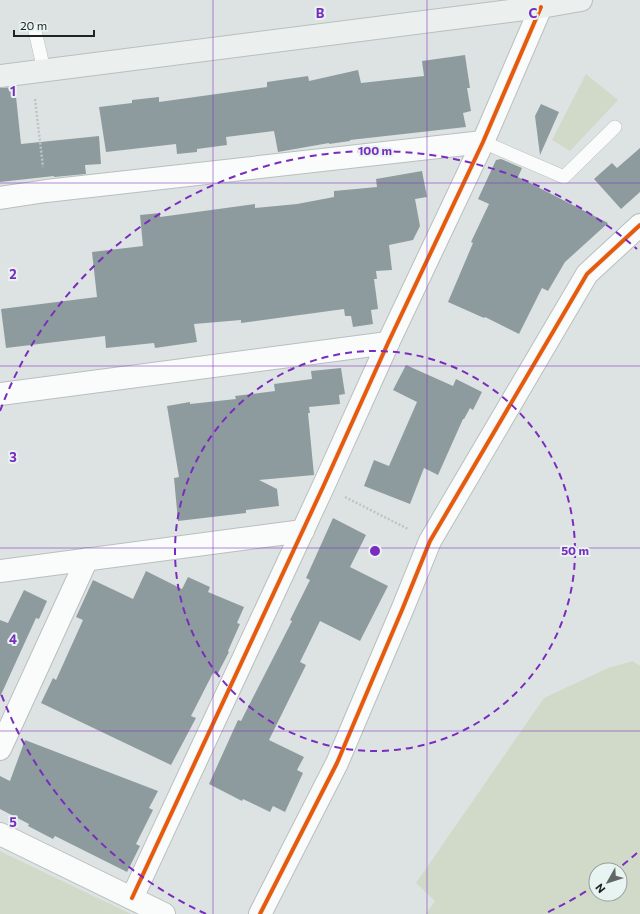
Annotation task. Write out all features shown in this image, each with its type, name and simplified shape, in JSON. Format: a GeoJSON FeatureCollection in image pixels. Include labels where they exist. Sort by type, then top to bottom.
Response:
{"type":"FeatureCollection","features":[{"type":"Feature","properties":{"kind":"street"},"geometry":{"type":"LineString","coordinates":[[0,76],[541,7],[581,0]]}},
{"type":"Feature","properties":{"kind":"street"},"geometry":{"type":"LineString","coordinates":[[132,898],[303,531],[388,343],[483,142],[541,7]]}},
{"type":"Feature","properties":{"kind":"street"},"geometry":{"type":"LineString","coordinates":[[0,198],[46,191],[483,142]]}},
{"type":"Feature","properties":{"kind":"street"},"geometry":{"type":"LineString","coordinates":[[260,914],[337,763],[430,541],[587,274],[640,225]]}},
{"type":"Feature","properties":{"kind":"street"},"geometry":{"type":"LineString","coordinates":[[0,394],[388,343]]}},
{"type":"Feature","properties":{"kind":"street"},"geometry":{"type":"LineString","coordinates":[[0,570],[303,531]]}},
{"type":"Feature","properties":{"kind":"street"},"geometry":{"type":"LineString","coordinates":[[0,749],[87,559]]}},
{"type":"Feature","properties":{"kind":"street"},"geometry":{"type":"LineString","coordinates":[[0,834],[164,914]]}},
{"type":"Feature","properties":{"kind":"lane"},"geometry":{"type":"LineString","coordinates":[[35,31],[44,70]]}},
{"type":"Feature","properties":{"kind":"lane"},"geometry":{"type":"LineString","coordinates":[[483,142],[564,177],[615,127]]}},
{"type":"Feature","properties":{"kind":"path"},"geometry":{"type":"LineString","coordinates":[[35,99],[46,191]]}},
{"type":"Feature","properties":{"kind":"path"},"geometry":{"type":"LineString","coordinates":[[345,497],[411,530]]}},
{"type":"Feature","properties":{"kind":"green space"},"geometry":{"type":"Polygon","coordinates":[[[586,74],[618,100],[570,151],[552,140],[586,74]]]}},
{"type":"Feature","properties":{"kind":"green space"},"geometry":{"type":"Polygon","coordinates":[[[633,661],[640,666],[640,914],[426,914],[435,901],[416,883],[544,698],[608,668],[633,661]]]}},
{"type":"Feature","properties":{"kind":"green space"},"geometry":{"type":"Polygon","coordinates":[[[0,851],[8,855],[131,914],[0,914],[0,851]]]}},
{"type":"Feature","properties":{"kind":"building"},"geometry":{"type":"Polygon","coordinates":[[[465,55],[470,88],[467,88],[471,111],[463,113],[466,127],[350,140],[278,152],[274,131],[226,137],[227,145],[197,149],[197,152],[177,154],[176,144],[106,152],[99,107],[132,103],[132,100],[159,97],[159,102],[267,87],[267,82],[308,76],[309,81],[358,70],[361,83],[424,76],[422,61],[465,55]]]}},
{"type":"Feature","properties":{"kind":"building"},"geometry":{"type":"Polygon","coordinates":[[[15,87],[21,144],[99,136],[101,164],[85,165],[86,174],[0,182],[0,88],[15,87]]]}},
{"type":"Feature","properties":{"kind":"building"},"geometry":{"type":"Polygon","coordinates":[[[541,104],[559,112],[540,155],[535,116],[541,104]]]}},
{"type":"Feature","properties":{"kind":"building"},"geometry":{"type":"Polygon","coordinates":[[[640,148],[640,192],[621,209],[594,179],[612,163],[617,168],[640,148]]]}},
{"type":"Feature","properties":{"kind":"building"},"geometry":{"type":"Polygon","coordinates":[[[501,159],[522,168],[518,177],[608,223],[565,262],[548,291],[542,288],[519,334],[485,317],[484,318],[448,302],[473,243],[471,242],[489,204],[478,199],[496,160],[501,159]]]}},
{"type":"Feature","properties":{"kind":"building"},"geometry":{"type":"Polygon","coordinates":[[[422,171],[427,197],[415,199],[420,226],[413,240],[389,245],[392,270],[376,271],[377,279],[374,279],[378,309],[371,310],[373,324],[353,327],[351,316],[345,316],[344,309],[241,323],[241,320],[194,324],[197,342],[155,348],[154,343],[106,348],[105,336],[6,348],[1,309],[97,297],[92,252],[143,246],[140,215],[160,213],[160,217],[255,204],[255,208],[297,204],[334,197],[334,191],[377,187],[376,179],[422,171]]]}},
{"type":"Feature","properties":{"kind":"building"},"geometry":{"type":"Polygon","coordinates":[[[406,365],[453,386],[456,379],[482,392],[473,410],[470,408],[463,419],[438,475],[424,468],[410,504],[364,486],[374,460],[389,466],[417,402],[393,390],[406,365]]]}},
{"type":"Feature","properties":{"kind":"building"},"geometry":{"type":"Polygon","coordinates":[[[341,368],[345,394],[339,395],[340,404],[309,407],[310,413],[308,413],[314,475],[259,480],[277,489],[279,506],[246,510],[246,513],[178,521],[174,478],[179,477],[167,406],[190,402],[190,404],[236,399],[235,396],[275,391],[274,384],[312,379],[311,371],[341,368]]]}},
{"type":"Feature","properties":{"kind":"building"},"geometry":{"type":"Polygon","coordinates":[[[333,518],[366,535],[350,567],[388,586],[360,641],[320,621],[300,662],[306,665],[269,740],[304,757],[297,770],[303,773],[285,812],[273,806],[270,812],[243,799],[242,801],[209,784],[238,720],[241,721],[292,621],[290,620],[310,580],[306,578],[333,518]]]}},
{"type":"Feature","properties":{"kind":"building"},"geometry":{"type":"Polygon","coordinates":[[[146,571],[182,589],[188,577],[210,587],[208,592],[244,607],[237,623],[240,624],[228,651],[229,652],[217,675],[213,673],[191,716],[196,718],[171,765],[41,703],[53,678],[56,680],[83,620],[76,617],[93,580],[133,599],[146,571]]]}},
{"type":"Feature","properties":{"kind":"building"},"geometry":{"type":"Polygon","coordinates":[[[24,590],[47,601],[39,619],[36,618],[0,697],[0,620],[8,623],[24,590]]]}},
{"type":"Feature","properties":{"kind":"building"},"geometry":{"type":"Polygon","coordinates":[[[25,740],[158,791],[149,808],[153,810],[136,844],[140,846],[127,872],[55,836],[53,839],[28,826],[29,824],[0,809],[0,776],[10,781],[25,740]]]}},
{"type":"Feature","properties":{"kind":"cycle path"},"geometry":{"type":"LineString","coordinates":[[132,898],[323,487],[388,343],[483,142],[541,7]]}},
{"type":"Feature","properties":{"kind":"cycle path"},"geometry":{"type":"LineString","coordinates":[[260,914],[337,763],[430,541],[587,274],[640,225]]}}]}
